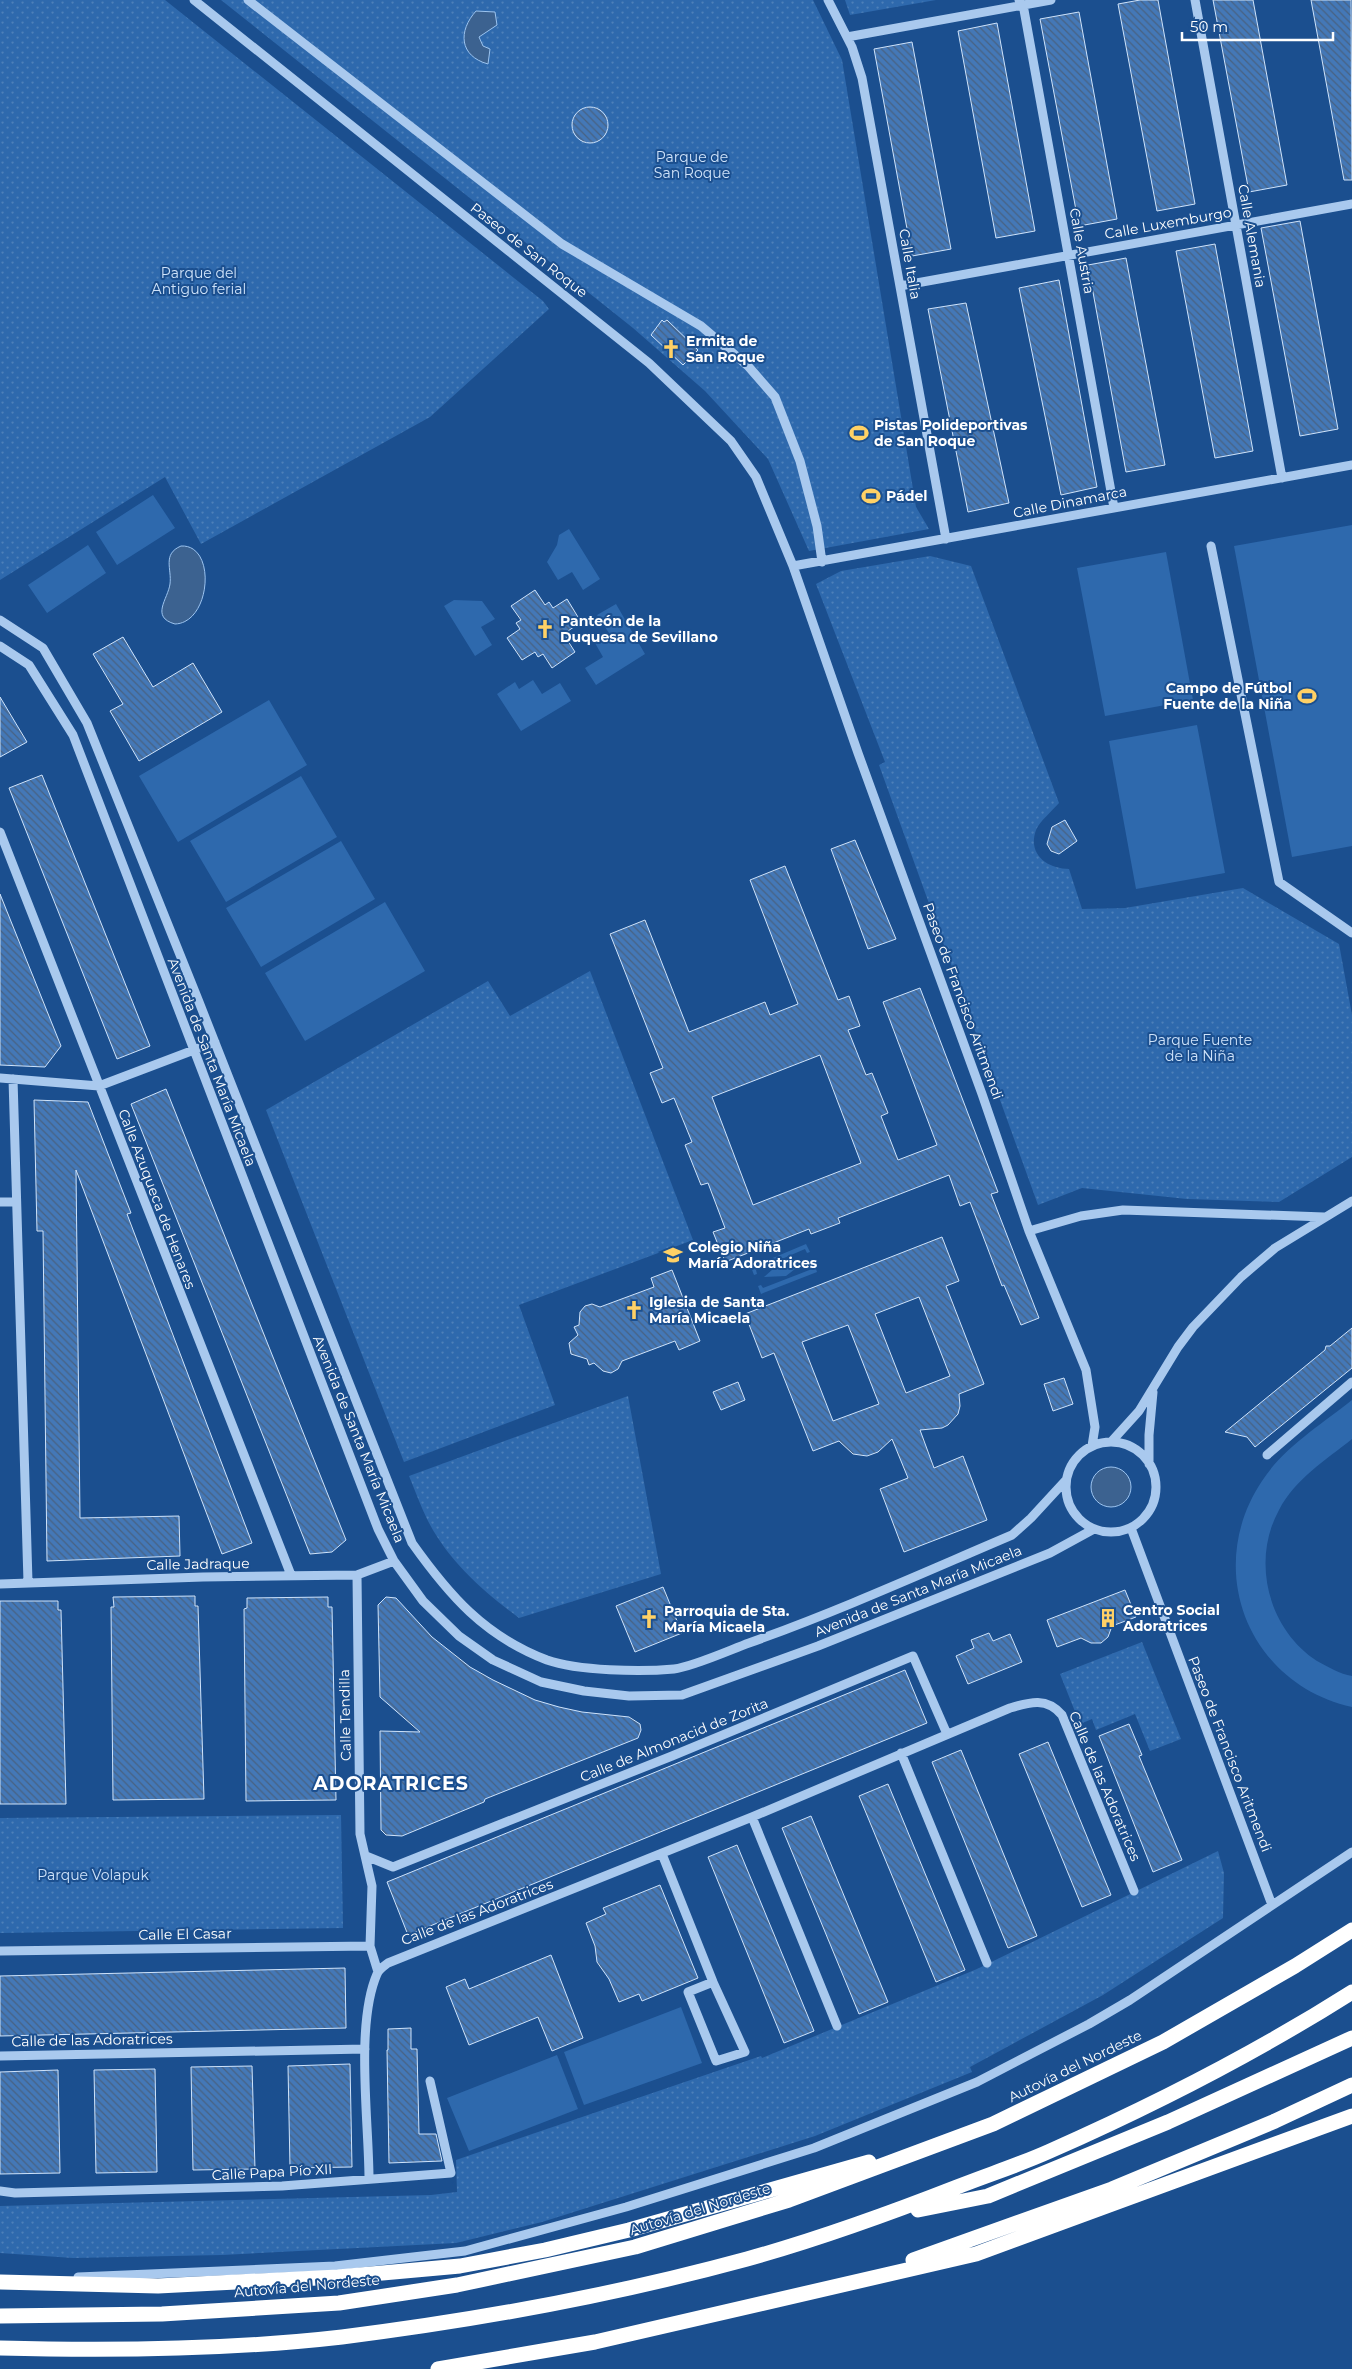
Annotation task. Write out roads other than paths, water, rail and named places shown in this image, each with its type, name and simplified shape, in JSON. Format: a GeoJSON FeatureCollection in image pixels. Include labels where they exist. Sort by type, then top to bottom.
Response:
{"type":"FeatureCollection","features":[{"type":"Feature","properties":{"kind":"highway","name":"Autovía del Nordeste"},"geometry":{"type":"LineString","coordinates":[[0,2316],[162,2314],[339,2302],[457,2285],[635,2247],[789,2200],[993,2124],[1163,2042],[1296,1966],[1352,1930]]}},
{"type":"Feature","properties":{"kind":"highway"},"geometry":{"type":"LineString","coordinates":[[0,2348],[164,2348],[255,2344],[339,2337],[465,2320],[645,2284],[738,2261],[877,2218],[1057,2148],[1214,2072],[1352,1992]]}},
{"type":"Feature","properties":{"kind":"highway"},"geometry":{"type":"LineString","coordinates":[[877,2218],[988,2196],[1168,2122],[1352,2038]]}},
{"type":"Feature","properties":{"kind":"highway"},"geometry":{"type":"LineString","coordinates":[[846,2284],[1112,2189],[1275,2121],[1352,2085]]}},
{"type":"Feature","properties":{"kind":"highway"},"geometry":{"type":"LineString","coordinates":[[438,2369],[595,2342],[976,2254],[1352,2116]]}},
{"type":"Feature","properties":{"kind":"highway"},"geometry":{"type":"LineString","coordinates":[[0,2282],[158,2286],[338,2277],[460,2266],[545,2250],[629,2230],[795,2181],[941,2143]]}},
{"type":"Feature","properties":{"kind":"street","name":"Paseo de San Roque"},"geometry":{"type":"LineString","coordinates":[[194,0],[649,363],[731,441],[756,477],[793,566]]}},
{"type":"Feature","properties":{"kind":"street"},"geometry":{"type":"LineString","coordinates":[[248,0],[562,244],[701,326],[748,366],[775,397],[800,461],[817,526],[822,562]]}},
{"type":"Feature","properties":{"kind":"street","name":"Calle Italia"},"geometry":{"type":"LineString","coordinates":[[828,0],[847,37],[862,78],[946,539]]}},
{"type":"Feature","properties":{"kind":"street"},"geometry":{"type":"LineString","coordinates":[[847,37],[1020,3],[1051,0]]}},
{"type":"Feature","properties":{"kind":"street","name":"Calle Alemania"},"geometry":{"type":"LineString","coordinates":[[1195,0],[1282,478]]}},
{"type":"Feature","properties":{"kind":"street","name":"Calle Austria"},"geometry":{"type":"LineString","coordinates":[[1020,3],[1114,508]]}},
{"type":"Feature","properties":{"kind":"street","name":"Calle Luxemburgo"},"geometry":{"type":"LineString","coordinates":[[900,286],[1352,204]]}},
{"type":"Feature","properties":{"kind":"street","name":"Calle Dinamarca"},"geometry":{"type":"LineString","coordinates":[[793,566],[1352,465]]}},
{"type":"Feature","properties":{"kind":"street"},"geometry":{"type":"LineString","coordinates":[[1211,546],[1279,882],[1352,934]]}},
{"type":"Feature","properties":{"kind":"street","name":"Paseo de Francisco Aritmendi"},"geometry":{"type":"LineString","coordinates":[[793,566],[858,753],[982,1094],[1029,1231],[1086,1370],[1095,1427],[1092,1446]]}},
{"type":"Feature","properties":{"kind":"street","name":"Avenida de Santa María Micaela"},"geometry":{"type":"LineString","coordinates":[[0,620],[44,648],[87,723],[216,1042],[412,1543],[442,1585],[472,1616],[512,1643],[548,1660],[593,1669],[676,1669],[809,1621],[1012,1535],[1031,1518],[1066,1480]]}},
{"type":"Feature","properties":{"kind":"street","name":"Avenida de Santa María Micaela"},"geometry":{"type":"LineString","coordinates":[[0,646],[29,665],[73,735],[378,1529],[394,1561],[424,1601],[459,1636],[492,1660],[541,1682],[584,1691],[629,1696],[682,1695],[818,1646],[1040,1557],[1075,1541],[1094,1529]]}},
{"type":"Feature","properties":{"kind":"street","name":"Calle Azuqueca de Henares"},"geometry":{"type":"LineString","coordinates":[[0,832],[291,1575]]}},
{"type":"Feature","properties":{"kind":"street"},"geometry":{"type":"LineString","coordinates":[[0,1078],[99,1086],[216,1042]]}},
{"type":"Feature","properties":{"kind":"street"},"geometry":{"type":"LineString","coordinates":[[13,1079],[28,1582]]}},
{"type":"Feature","properties":{"kind":"street"},"geometry":{"type":"LineString","coordinates":[[1111,1442],[1127,1426],[1154,1389],[1166,1365],[1193,1326],[1241,1277],[1275,1248],[1352,1201]]}},
{"type":"Feature","properties":{"kind":"street"},"geometry":{"type":"LineString","coordinates":[[0,1202],[16,1202]]}},
{"type":"Feature","properties":{"kind":"street"},"geometry":{"type":"LineString","coordinates":[[1029,1231],[1081,1216],[1108,1211],[1324,1217]]}},
{"type":"Feature","properties":{"kind":"street"},"geometry":{"type":"LineString","coordinates":[[1267,1455],[1352,1382]]}},
{"type":"Feature","properties":{"kind":"street"},"geometry":{"type":"LineString","coordinates":[[1149,1465],[1148,1435],[1154,1389]]}},
{"type":"Feature","properties":{"kind":"street"},"geometry":{"type":"LineString","coordinates":[[1111,1442],[1132,1447],[1140,1452],[1149,1465],[1155,1482],[1153,1504],[1144,1518],[1131,1528],[1119,1532],[1106,1532],[1094,1529],[1083,1523],[1072,1510],[1065,1492],[1066,1480],[1075,1459],[1092,1446],[1111,1442]]}},
{"type":"Feature","properties":{"kind":"street","name":"Paseo de Francisco Aritmendi"},"geometry":{"type":"LineString","coordinates":[[1131,1528],[1272,1905]]}},
{"type":"Feature","properties":{"kind":"street","name":"Calle Jadraque"},"geometry":{"type":"LineString","coordinates":[[0,1584],[291,1575],[357,1575],[394,1561]]}},
{"type":"Feature","properties":{"kind":"street","name":"Calle Tendilla"},"geometry":{"type":"LineString","coordinates":[[357,1575],[360,1834],[372,1886],[370,1946],[378,1972]]}},
{"type":"Feature","properties":{"kind":"street","name":"Calle de Almonacid de Zorita"},"geometry":{"type":"LineString","coordinates":[[366,1856],[394,1868],[913,1656],[947,1734]]}},
{"type":"Feature","properties":{"kind":"street","name":"Calle de las Adoratrices"},"geometry":{"type":"LineString","coordinates":[[378,1972],[388,1963],[398,1958],[662,1854],[947,1734],[1026,1704],[1041,1702],[1056,1708],[1068,1725],[1134,1890]]}},
{"type":"Feature","properties":{"kind":"street"},"geometry":{"type":"LineString","coordinates":[[901,1753],[987,1963]]}},
{"type":"Feature","properties":{"kind":"street"},"geometry":{"type":"LineString","coordinates":[[752,1817],[837,2026]]}},
{"type":"Feature","properties":{"kind":"street"},"geometry":{"type":"LineString","coordinates":[[0,2282],[336,2266],[465,2251],[626,2207],[814,2148],[977,2082],[1089,2024],[1130,2000],[1352,1852]]}},
{"type":"Feature","properties":{"kind":"street"},"geometry":{"type":"LineString","coordinates":[[662,1854],[713,1982],[745,2052],[716,2061],[688,1992],[713,1982]]}},
{"type":"Feature","properties":{"kind":"street","name":"Calle El Casar"},"geometry":{"type":"LineString","coordinates":[[0,1951],[370,1946]]}},
{"type":"Feature","properties":{"kind":"street"},"geometry":{"type":"LineString","coordinates":[[369,2179],[365,2049],[370,2000],[378,1972]]}},
{"type":"Feature","properties":{"kind":"street","name":"Calle de las Adoratrices"},"geometry":{"type":"LineString","coordinates":[[0,2056],[365,2049]]}},
{"type":"Feature","properties":{"kind":"street","name":"Calle Papa Pío XII"},"geometry":{"type":"LineString","coordinates":[[0,2191],[15,2193],[184,2190],[451,2173],[430,2081]]}},
{"type":"Feature","properties":{"kind":"place","name":"Ermita de San Roque"},"geometry":{"type":"Point","coordinates":[671,349]}},
{"type":"Feature","properties":{"kind":"place","name":"Pistas Polideportivas de San Roque"},"geometry":{"type":"Point","coordinates":[859,433]}},
{"type":"Feature","properties":{"kind":"place","name":"Pádel"},"geometry":{"type":"Point","coordinates":[871,496]}},
{"type":"Feature","properties":{"kind":"place","name":"Panteón de la Duquesa de Sevillano"},"geometry":{"type":"Point","coordinates":[545,629]}},
{"type":"Feature","properties":{"kind":"place","name":"Campo de Fútbol Fuente de la Niña"},"geometry":{"type":"Point","coordinates":[1307,696]}},
{"type":"Feature","properties":{"kind":"place","name":"Colegio Niña María Adoratrices"},"geometry":{"type":"Point","coordinates":[673,1255]}},
{"type":"Feature","properties":{"kind":"place","name":"Iglesia de Santa María Micaela"},"geometry":{"type":"Point","coordinates":[634,1310]}},
{"type":"Feature","properties":{"kind":"place","name":"Centro Social Adoratrices"},"geometry":{"type":"Point","coordinates":[1108,1618]}},
{"type":"Feature","properties":{"kind":"place","name":"Parroquia de Sta. María Micaela"},"geometry":{"type":"Point","coordinates":[649,1619]}},
{"type":"Feature","properties":{"kind":"district","name":"ADORATRICES"},"geometry":{"type":"Point","coordinates":[391,1783]}},
{"type":"Feature","properties":{"kind":"park label","name":"Parque de San Roque"},"geometry":{"type":"Point","coordinates":[692,166]}},
{"type":"Feature","properties":{"kind":"park label","name":"Parque del Antiguo ferial"},"geometry":{"type":"Point","coordinates":[199,282]}},
{"type":"Feature","properties":{"kind":"park label","name":"Parque Fuente de la Niña"},"geometry":{"type":"Point","coordinates":[1200,1048]}},
{"type":"Feature","properties":{"kind":"park label","name":"Parque Volapuk"},"geometry":{"type":"Point","coordinates":[93,1875]}}]}
